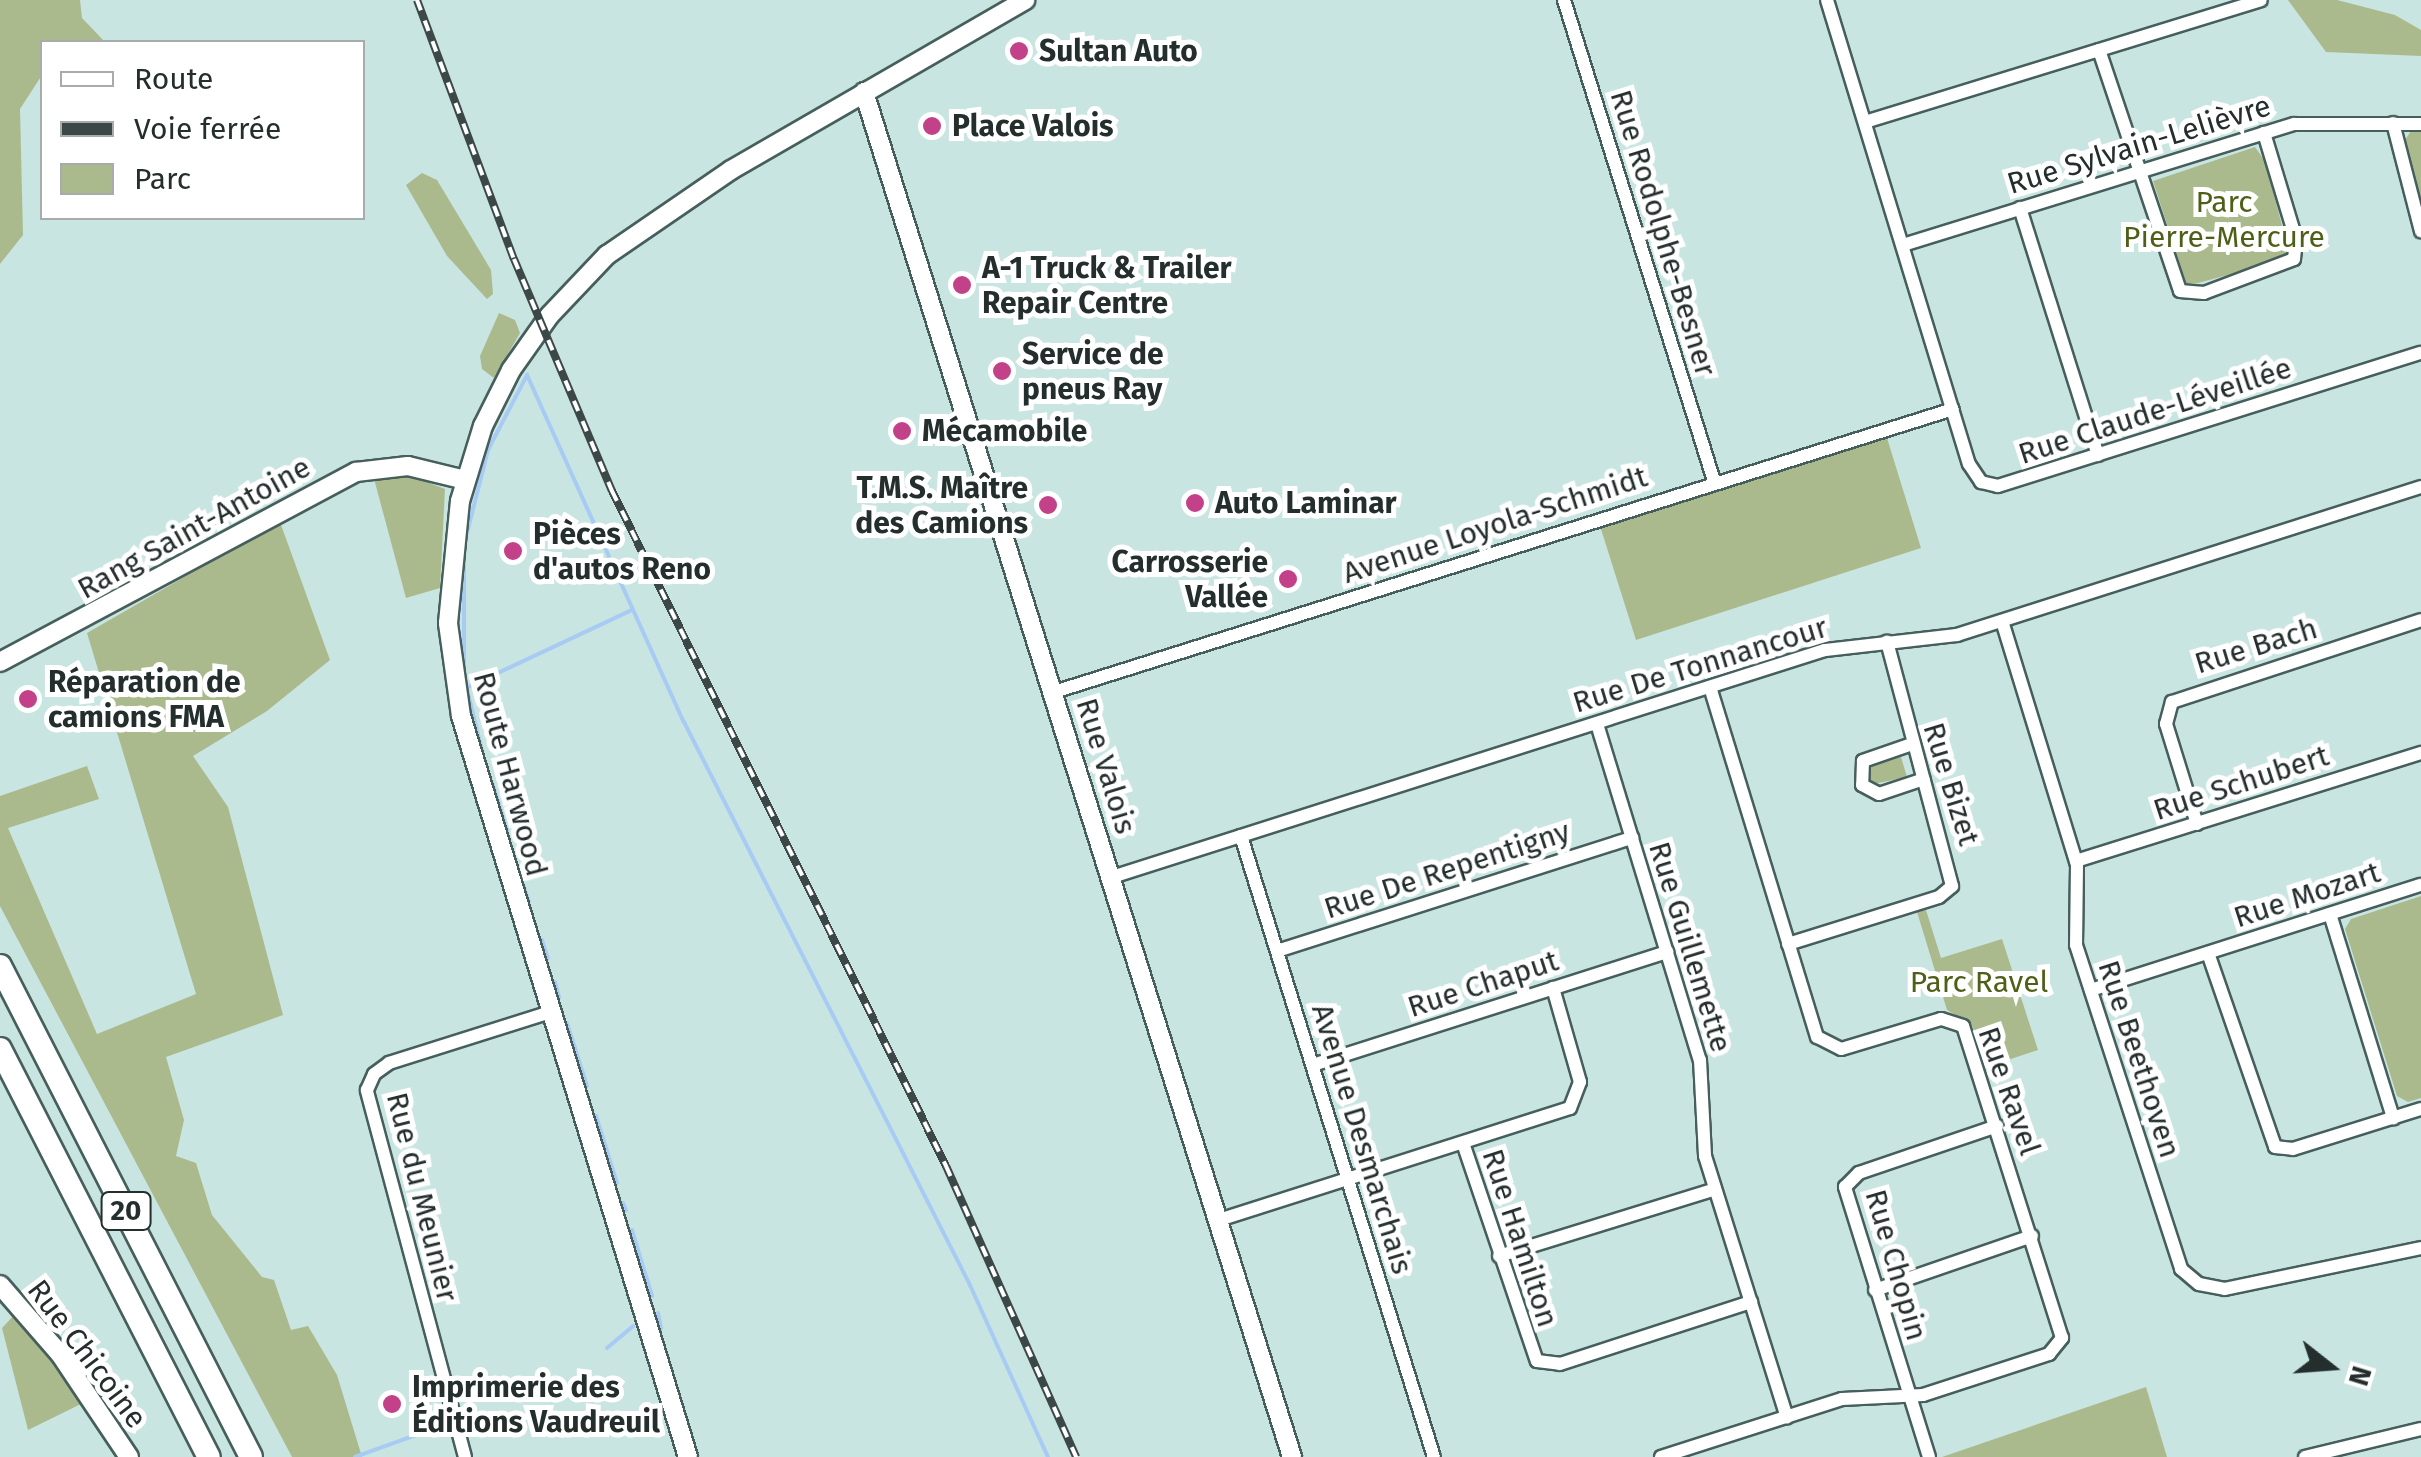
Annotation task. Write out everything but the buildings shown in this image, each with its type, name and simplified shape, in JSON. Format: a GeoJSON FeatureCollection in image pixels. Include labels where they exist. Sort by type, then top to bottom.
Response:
{"type":"FeatureCollection","features":[{"type":"Feature","properties":{"kind":"highway","name":"20"},"geometry":{"type":"LineString","coordinates":[[0,966],[252,1457]]}},
{"type":"Feature","properties":{"kind":"highway","name":"20"},"geometry":{"type":"LineString","coordinates":[[0,1049],[210,1457]]}},
{"type":"Feature","properties":{"kind":"street","name":"Route Harwood"},"geometry":{"type":"LineString","coordinates":[[688,1457],[453,678],[449,582],[465,480],[475,449],[530,341],[606,255],[684,199],[1025,0]]}},
{"type":"Feature","properties":{"kind":"street","name":"Rue Rodolphe-Besner"},"geometry":{"type":"LineString","coordinates":[[1564,0],[1714,482]]}},
{"type":"Feature","properties":{"kind":"street"},"geometry":{"type":"LineString","coordinates":[[1865,122],[2262,0]]}},
{"type":"Feature","properties":{"kind":"street","name":"Rue Claude-Léveillée"},"geometry":{"type":"LineString","coordinates":[[1832,2],[1865,122],[1976,478],[1992,487],[2421,352]]}},
{"type":"Feature","properties":{"kind":"street"},"geometry":{"type":"LineString","coordinates":[[2099,50],[2180,291],[2197,294],[2290,264],[2297,245],[2264,133]]}},
{"type":"Feature","properties":{"kind":"street","name":"Rue Valois"},"geometry":{"type":"LineString","coordinates":[[864,92],[1292,1457]]}},
{"type":"Feature","properties":{"kind":"street","name":"Rue Sylvain-Lelièvre"},"geometry":{"type":"LineString","coordinates":[[1904,244],[2264,133],[2324,120],[2421,124]]}},
{"type":"Feature","properties":{"kind":"street"},"geometry":{"type":"LineString","coordinates":[[2393,124],[2421,231]]}},
{"type":"Feature","properties":{"kind":"street"},"geometry":{"type":"LineString","coordinates":[[2020,208],[2098,454]]}},
{"type":"Feature","properties":{"kind":"street","name":"Avenue Loyola-Schmidt"},"geometry":{"type":"LineString","coordinates":[[1054,692],[1953,409]]}},
{"type":"Feature","properties":{"kind":"street","name":"Rang Saint-Antoine"},"geometry":{"type":"LineString","coordinates":[[422,467],[475,449]]}},
{"type":"Feature","properties":{"kind":"street","name":"Rang Saint-Antoine"},"geometry":{"type":"LineString","coordinates":[[0,662],[344,477],[386,466],[422,467],[465,480]]}},
{"type":"Feature","properties":{"kind":"street","name":"Rue De Tonnancour"},"geometry":{"type":"LineString","coordinates":[[1112,877],[1832,648],[1942,639],[2421,488]]}},
{"type":"Feature","properties":{"kind":"street","name":"Rue Bach"},"geometry":{"type":"LineString","coordinates":[[2197,824],[2166,724],[2172,702],[2421,620]]}},
{"type":"Feature","properties":{"kind":"street","name":"Rue Beethoven"},"geometry":{"type":"LineString","coordinates":[[2002,621],[2076,862],[2075,938],[2174,1253],[2192,1280],[2224,1289],[2421,1248]]}},
{"type":"Feature","properties":{"kind":"street","name":"Rue Bizet"},"geometry":{"type":"LineString","coordinates":[[1788,944],[1951,890],[1951,869],[1912,744],[1887,642]]}},
{"type":"Feature","properties":{"kind":"street","name":"Rue Ravel"},"geometry":{"type":"LineString","coordinates":[[1710,686],[1815,1031],[1829,1047],[1941,1018],[1963,1026],[2060,1323],[2056,1349],[1909,1396]]}},
{"type":"Feature","properties":{"kind":"street","name":"Rue Guillemette"},"geometry":{"type":"LineString","coordinates":[[1597,724],[1702,1069],[1701,1138],[1714,1188],[1787,1416]]}},
{"type":"Feature","properties":{"kind":"street"},"geometry":{"type":"LineString","coordinates":[[1912,744],[1863,761],[1862,786],[1874,794],[1924,779]]}},
{"type":"Feature","properties":{"kind":"street","name":"Rue Schubert"},"geometry":{"type":"LineString","coordinates":[[2076,862],[2421,752]]}},
{"type":"Feature","properties":{"kind":"street","name":"Avenue Desmarchais"},"geometry":{"type":"LineString","coordinates":[[1242,836],[1434,1457]]}},
{"type":"Feature","properties":{"kind":"street","name":"Rue De Repentigny"},"geometry":{"type":"LineString","coordinates":[[1277,950],[1632,838]]}},
{"type":"Feature","properties":{"kind":"street","name":"Rue Mozart"},"geometry":{"type":"LineString","coordinates":[[2091,990],[2421,885]]}},
{"type":"Feature","properties":{"kind":"street"},"geometry":{"type":"LineString","coordinates":[[2330,914],[2393,1118]]}},
{"type":"Feature","properties":{"kind":"street","name":"Rue Chaput"},"geometry":{"type":"LineString","coordinates":[[1313,1064],[1667,952]]}},
{"type":"Feature","properties":{"kind":"street","name":"Rue Mozart"},"geometry":{"type":"LineString","coordinates":[[2208,953],[2270,1144],[2289,1150],[2421,1109]]}},
{"type":"Feature","properties":{"kind":"street"},"geometry":{"type":"LineString","coordinates":[[1219,1220],[1565,1110],[1578,1098],[1580,1077],[1553,988]]}},
{"type":"Feature","properties":{"kind":"street","name":"Rue du Meunier"},"geometry":{"type":"LineString","coordinates":[[465,1457],[367,1090],[374,1074],[389,1063],[551,1012]]}},
{"type":"Feature","properties":{"kind":"street","name":"Rue Chopin"},"geometry":{"type":"LineString","coordinates":[[1929,1457],[1845,1200],[1849,1180],[1997,1126]]}},
{"type":"Feature","properties":{"kind":"street","name":"Rue Hamilton"},"geometry":{"type":"LineString","coordinates":[[1463,1143],[1529,1350],[1546,1364],[1752,1302]]}},
{"type":"Feature","properties":{"kind":"street"},"geometry":{"type":"LineString","coordinates":[[1499,1256],[1714,1188]]}},
{"type":"Feature","properties":{"kind":"street"},"geometry":{"type":"LineString","coordinates":[[1875,1290],[2032,1236]]}},
{"type":"Feature","properties":{"kind":"street","name":"Rue Chicoine"},"geometry":{"type":"LineString","coordinates":[[0,1285],[70,1367],[129,1457]]}},
{"type":"Feature","properties":{"kind":"street"},"geometry":{"type":"LineString","coordinates":[[1661,1457],[1847,1398],[1909,1396]]}},
{"type":"Feature","properties":{"kind":"street"},"geometry":{"type":"LineString","coordinates":[[2304,1457],[2421,1429]]}},
{"type":"Feature","properties":{"kind":"green space"},"geometry":{"type":"Polygon","coordinates":[[[0,0],[80,0],[82,18],[103,40],[40,40],[40,78],[20,109],[23,235],[0,264],[0,0]]]}},
{"type":"Feature","properties":{"kind":"green space"},"geometry":{"type":"Polygon","coordinates":[[[2288,0],[2337,0],[2395,15],[2421,30],[2421,56],[2326,52],[2288,0]]]}},
{"type":"Feature","properties":{"kind":"green space"},"geometry":{"type":"Polygon","coordinates":[[[2411,131],[2421,131],[2421,198],[2403,143],[2411,131]]]}},
{"type":"Feature","properties":{"kind":"green space","name":"Parc Pierre-Mercure"},"geometry":{"type":"Polygon","coordinates":[[[2255,147],[2265,161],[2289,252],[2283,260],[2187,286],[2153,181],[2255,147]]]}},
{"type":"Feature","properties":{"kind":"green space"},"geometry":{"type":"Polygon","coordinates":[[[422,173],[437,180],[491,270],[493,294],[487,299],[447,256],[406,185],[422,173]]]}},
{"type":"Feature","properties":{"kind":"green space"},"geometry":{"type":"Polygon","coordinates":[[[499,313],[515,320],[520,333],[494,378],[482,369],[480,356],[499,313]]]}},
{"type":"Feature","properties":{"kind":"green space"},"geometry":{"type":"Polygon","coordinates":[[[1887,438],[1921,548],[1636,640],[1600,526],[1887,438]]]}},
{"type":"Feature","properties":{"kind":"green space"},"geometry":{"type":"Polygon","coordinates":[[[373,475],[414,477],[445,489],[440,588],[406,598],[373,475]]]}},
{"type":"Feature","properties":{"kind":"green space"},"geometry":{"type":"Polygon","coordinates":[[[280,522],[330,660],[267,711],[193,756],[228,807],[283,1015],[166,1057],[184,1120],[176,1156],[196,1163],[212,1215],[262,1277],[274,1280],[291,1330],[308,1326],[337,1375],[362,1457],[292,1457],[0,906],[0,796],[87,766],[99,799],[8,828],[97,1034],[196,994],[87,633],[280,522]]]}},
{"type":"Feature","properties":{"kind":"green space"},"geometry":{"type":"Polygon","coordinates":[[[1901,757],[1907,777],[1869,785],[1868,767],[1901,757]]]}},
{"type":"Feature","properties":{"kind":"green space"},"geometry":{"type":"Polygon","coordinates":[[[2421,896],[2421,1098],[2408,1102],[2397,1096],[2345,929],[2351,919],[2421,896]]]}},
{"type":"Feature","properties":{"kind":"green space","name":"Parc Ravel"},"geometry":{"type":"Polygon","coordinates":[[[1926,910],[1941,958],[2002,939],[2038,1050],[1987,1067],[1972,1025],[1947,1010],[1917,912],[1926,910]]]}},
{"type":"Feature","properties":{"kind":"green space"},"geometry":{"type":"Polygon","coordinates":[[[16,1313],[85,1402],[28,1430],[2,1328],[16,1313]]]}},
{"type":"Feature","properties":{"kind":"green space"},"geometry":{"type":"Polygon","coordinates":[[[2146,1387],[2167,1457],[1942,1457],[2143,1388],[2146,1387]]]}},
{"type":"Feature","properties":{"kind":"waterway"},"geometry":{"type":"LineString","coordinates":[[467,533],[488,450],[527,375],[684,722],[969,1283],[1048,1457]]}},
{"type":"Feature","properties":{"kind":"waterway"},"geometry":{"type":"LineString","coordinates":[[464,551],[464,670]]}},
{"type":"Feature","properties":{"kind":"waterway"},"geometry":{"type":"LineString","coordinates":[[466,688],[632,610]]}},
{"type":"Feature","properties":{"kind":"waterway"},"geometry":{"type":"LineString","coordinates":[[466,685],[482,751]]}},
{"type":"Feature","properties":{"kind":"waterway"},"geometry":{"type":"LineString","coordinates":[[492,782],[507,831]]}},
{"type":"Feature","properties":{"kind":"waterway"},"geometry":{"type":"LineString","coordinates":[[521,879],[529,902]]}},
{"type":"Feature","properties":{"kind":"waterway"},"geometry":{"type":"LineString","coordinates":[[542,940],[548,958]]}},
{"type":"Feature","properties":{"kind":"waterway"},"geometry":{"type":"LineString","coordinates":[[555,982],[559,997]]}},
{"type":"Feature","properties":{"kind":"waterway"},"geometry":{"type":"LineString","coordinates":[[567,1023],[587,1086]]}},
{"type":"Feature","properties":{"kind":"waterway"},"geometry":{"type":"LineString","coordinates":[[596,1116],[617,1183]]}},
{"type":"Feature","properties":{"kind":"waterway"},"geometry":{"type":"LineString","coordinates":[[623,1203],[626,1210]]}},
{"type":"Feature","properties":{"kind":"waterway"},"geometry":{"type":"LineString","coordinates":[[632,1230],[652,1296]]}},
{"type":"Feature","properties":{"kind":"waterway"},"geometry":{"type":"LineString","coordinates":[[658,1313],[661,1329]]}},
{"type":"Feature","properties":{"kind":"waterway"},"geometry":{"type":"LineString","coordinates":[[607,1348],[633,1326]]}},
{"type":"Feature","properties":{"kind":"waterway"},"geometry":{"type":"LineString","coordinates":[[355,1457],[441,1426]]}},
{"type":"Feature","properties":{"kind":"railway"},"geometry":{"type":"LineString","coordinates":[[417,0],[514,259],[612,491],[946,1166],[1076,1457]]}},
{"type":"Feature","properties":{"kind":"place","name":"Sultan Auto"},"geometry":{"type":"Point","coordinates":[1019,51]}},
{"type":"Feature","properties":{"kind":"place","name":"Place Valois"},"geometry":{"type":"Point","coordinates":[932,126]}},
{"type":"Feature","properties":{"kind":"place","name":"A-1 Truck & Trailer Repair Centre"},"geometry":{"type":"Point","coordinates":[962,285]}},
{"type":"Feature","properties":{"kind":"place","name":"Service de pneus Ray"},"geometry":{"type":"Point","coordinates":[1002,371]}},
{"type":"Feature","properties":{"kind":"place","name":"Mécamobile"},"geometry":{"type":"Point","coordinates":[902,431]}},
{"type":"Feature","properties":{"kind":"place","name":"Auto Laminar"},"geometry":{"type":"Point","coordinates":[1195,503]}},
{"type":"Feature","properties":{"kind":"place","name":"T.M.S. Maître des Camions"},"geometry":{"type":"Point","coordinates":[1048,505]}},
{"type":"Feature","properties":{"kind":"place","name":"Pièces d'autos Reno"},"geometry":{"type":"Point","coordinates":[513,551]}},
{"type":"Feature","properties":{"kind":"place","name":"Carrosserie Vallée"},"geometry":{"type":"Point","coordinates":[1288,579]}},
{"type":"Feature","properties":{"kind":"place","name":"Réparation de camions FMA"},"geometry":{"type":"Point","coordinates":[28,699]}},
{"type":"Feature","properties":{"kind":"place","name":"Imprimerie des Éditions Vaudreuil"},"geometry":{"type":"Point","coordinates":[392,1404]}}]}
